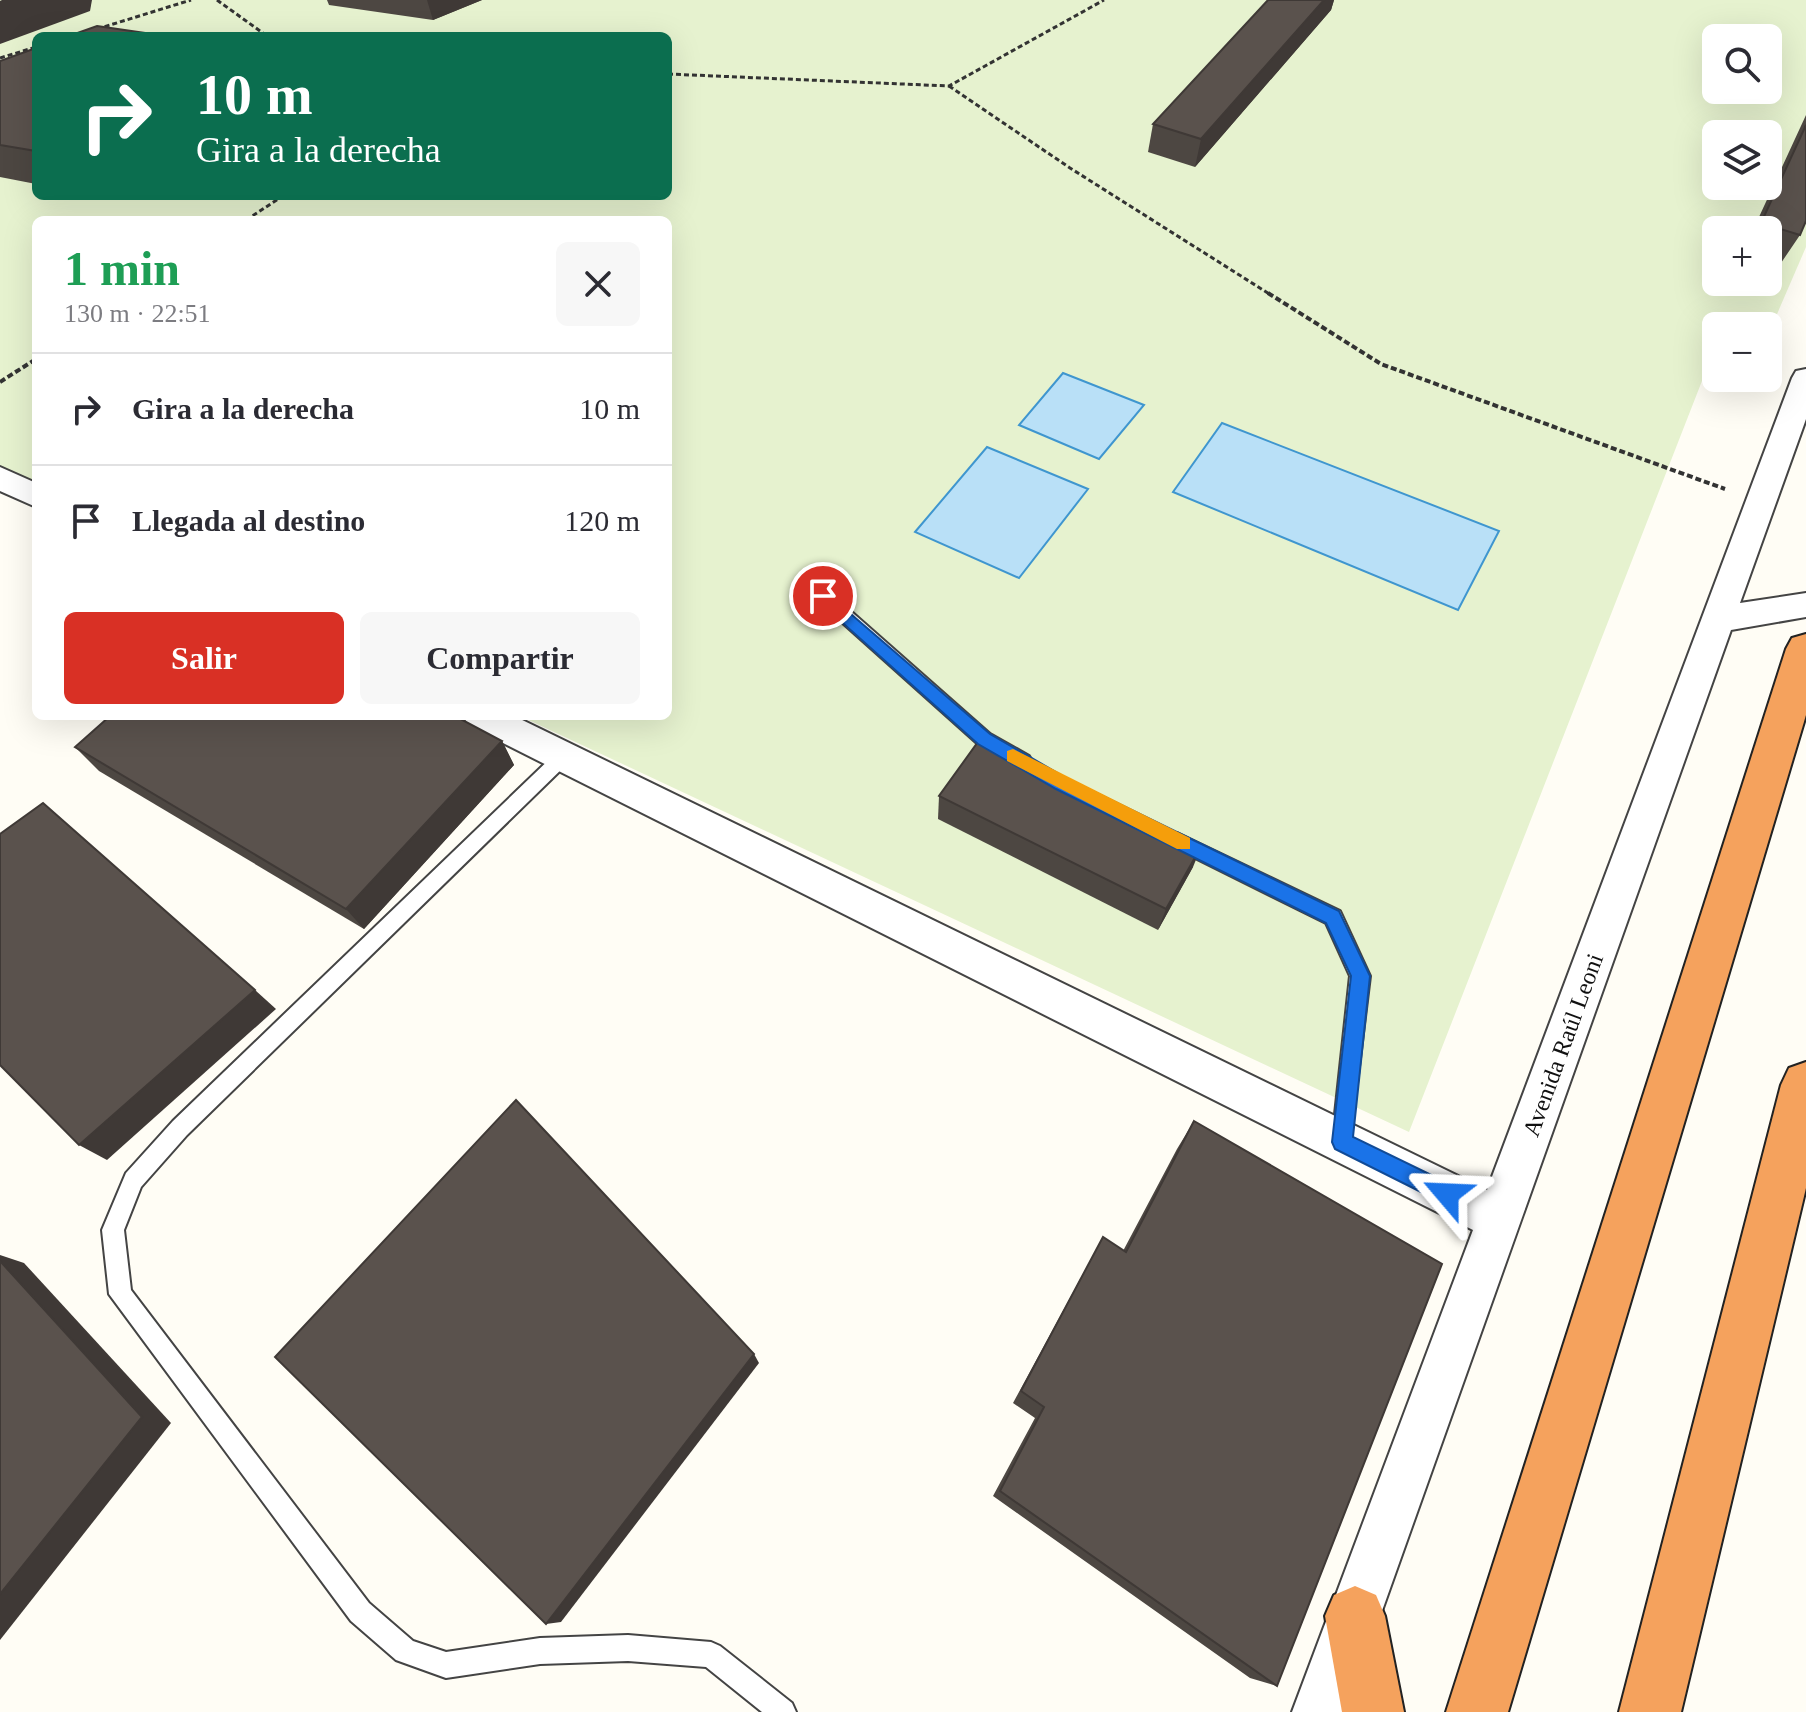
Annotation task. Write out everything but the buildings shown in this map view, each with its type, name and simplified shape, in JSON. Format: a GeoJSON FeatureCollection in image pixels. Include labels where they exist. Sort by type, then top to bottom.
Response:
{"type":"FeatureCollection","features":[{"type":"Feature","properties":{"kind":"highway"},"geometry":{"type":"LineString","coordinates":[[1477,1712],[1806,649]]}},
{"type":"Feature","properties":{"kind":"highway"},"geometry":{"type":"LineString","coordinates":[[1650,1712],[1806,1085]]}},
{"type":"Feature","properties":{"kind":"highway"},"geometry":{"type":"LineString","coordinates":[[1355,1616],[1373,1712]]}},
{"type":"Feature","properties":{"kind":"street","name":"Avenida Raúl Leoni"},"geometry":{"type":"LineString","coordinates":[[1319,1712],[1806,378]]}},
{"type":"Feature","properties":{"kind":"street"},"geometry":{"type":"LineString","coordinates":[[0,478],[32,494]]}},
{"type":"Feature","properties":{"kind":"street"},"geometry":{"type":"LineString","coordinates":[[1719,619],[1806,605]]}},
{"type":"Feature","properties":{"kind":"street"},"geometry":{"type":"LineString","coordinates":[[489,720],[1499,1219]]}},
{"type":"Feature","properties":{"kind":"lane"},"geometry":{"type":"LineString","coordinates":[[823,596],[984,739],[1036,769]]}},
{"type":"Feature","properties":{"kind":"lane"},"geometry":{"type":"LineString","coordinates":[[563,757],[180,1128],[133,1180],[113,1230],[120,1294],[360,1612],[405,1651],[446,1665],[540,1651],[628,1648],[711,1655],[783,1712]]}},
{"type":"Feature","properties":{"kind":"lane"},"geometry":{"type":"LineString","coordinates":[[1162,833],[1333,917],[1360,976],[1342,1142]]}},
{"type":"Feature","properties":{"kind":"path"},"geometry":{"type":"LineString","coordinates":[[87,32],[191,0]]}},
{"type":"Feature","properties":{"kind":"path"},"geometry":{"type":"LineString","coordinates":[[217,0],[261,32]]}},
{"type":"Feature","properties":{"kind":"path"},"geometry":{"type":"LineString","coordinates":[[672,74],[949,86],[1104,0]]}},
{"type":"Feature","properties":{"kind":"path"},"geometry":{"type":"LineString","coordinates":[[0,58],[32,48]]}},
{"type":"Feature","properties":{"kind":"path"},"geometry":{"type":"LineString","coordinates":[[949,86],[1070,168],[1381,364],[1761,502]]}},
{"type":"Feature","properties":{"kind":"path"},"geometry":{"type":"LineString","coordinates":[[252,216],[277,200]]}},
{"type":"Feature","properties":{"kind":"path"},"geometry":{"type":"LineString","coordinates":[[0,382],[32,362]]}},
{"type":"Feature","properties":{"kind":"green space"},"geometry":{"type":"Polygon","coordinates":[[[0,0],[1806,0],[1806,247],[1778,312],[1702,312],[1702,381],[1409,1132],[529,720],[672,720],[672,216],[32,216],[32,488],[0,473],[0,0]]]}},
{"type":"Feature","properties":{"kind":"water"},"geometry":{"type":"Polygon","coordinates":[[[1063,373],[1144,405],[1099,459],[1019,425],[1063,373]]]}},
{"type":"Feature","properties":{"kind":"water"},"geometry":{"type":"Polygon","coordinates":[[[1222,423],[1499,531],[1458,610],[1173,492],[1222,423]]]}},
{"type":"Feature","properties":{"kind":"water"},"geometry":{"type":"Polygon","coordinates":[[[987,447],[1088,489],[1019,578],[915,532],[987,447]]]}},
{"type":"Feature","properties":{"kind":"slow traffic"},"geometry":{"type":"LineString","coordinates":[[1013,756],[1183,844]]}},
{"type":"Feature","properties":{"kind":"route"},"geometry":{"type":"LineString","coordinates":[[823,596],[984,739],[1062,784],[1333,917],[1360,976],[1342,1142],[1447,1194]]}}]}
